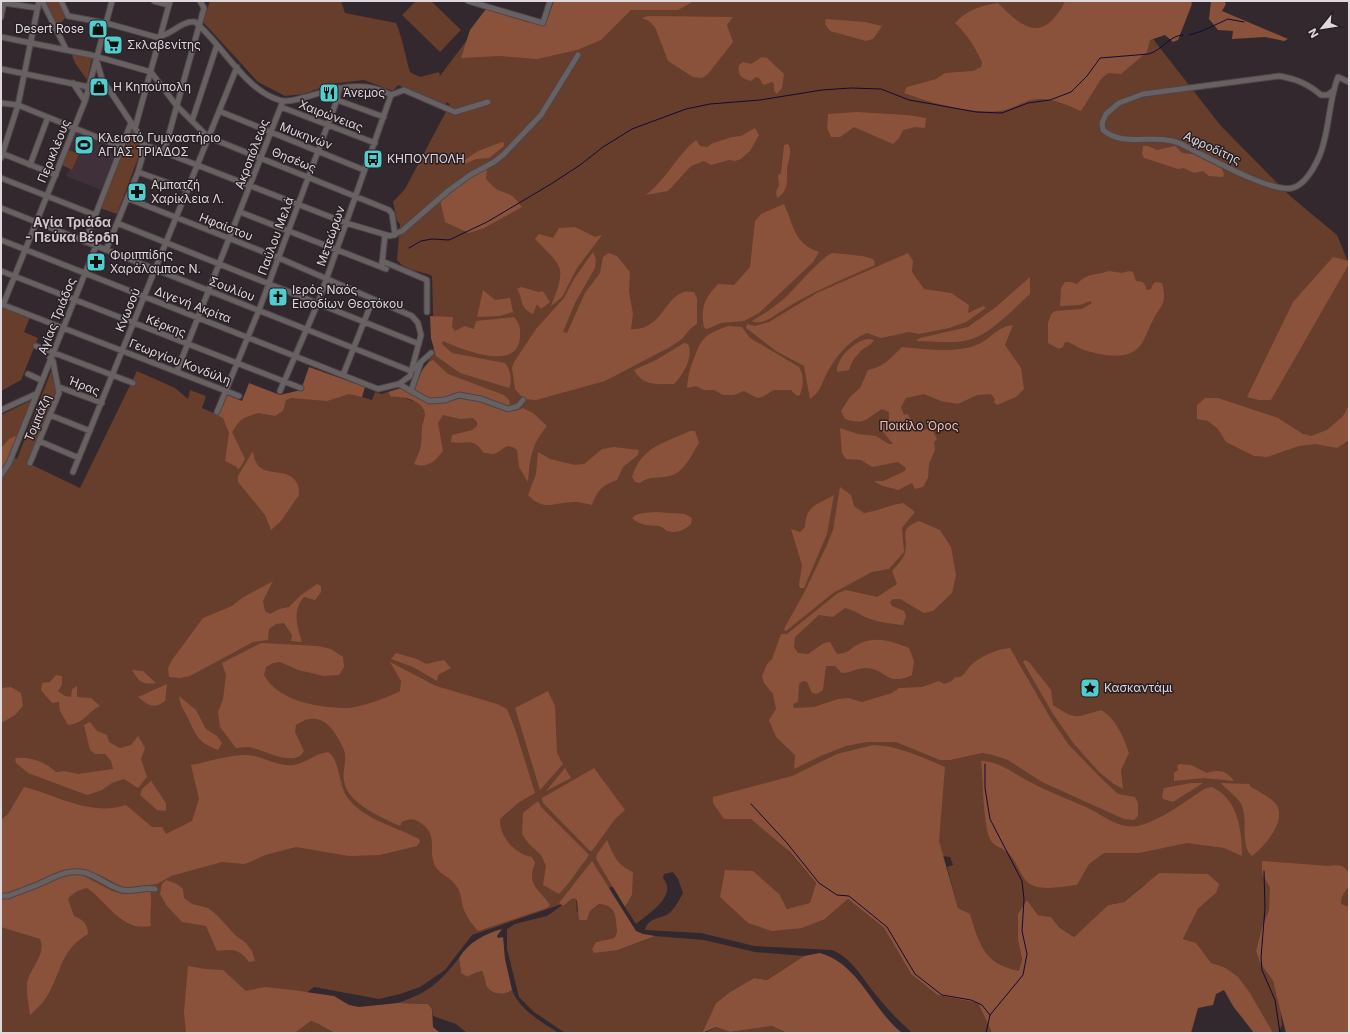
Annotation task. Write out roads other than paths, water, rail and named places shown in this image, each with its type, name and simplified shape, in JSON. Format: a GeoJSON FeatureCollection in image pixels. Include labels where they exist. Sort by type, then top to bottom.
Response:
{"type":"FeatureCollection","features":[{"type":"Feature","properties":{"kind":"street"},"geometry":{"type":"LineString","coordinates":[[39,1],[18,105],[2,155],[56,175]]}},
{"type":"Feature","properties":{"kind":"street"},"geometry":{"type":"LineString","coordinates":[[42,1],[66,49]]}},
{"type":"Feature","properties":{"kind":"street"},"geometry":{"type":"LineString","coordinates":[[61,1],[68,16],[106,23],[160,37],[189,22],[195,22],[260,90],[283,101],[295,100],[339,88],[360,86],[391,95],[404,90],[455,112],[488,102]]}},
{"type":"Feature","properties":{"kind":"street","name":"Περικλέους"},"geometry":{"type":"LineString","coordinates":[[2,305],[85,101],[112,1]]}},
{"type":"Feature","properties":{"kind":"street"},"geometry":{"type":"LineString","coordinates":[[135,128],[169,3],[154,1]]}},
{"type":"Feature","properties":{"kind":"street"},"geometry":{"type":"LineString","coordinates":[[164,152],[176,105],[200,26],[204,8],[200,1]]}},
{"type":"Feature","properties":{"kind":"street"},"geometry":{"type":"LineString","coordinates":[[468,1],[484,3],[543,23],[550,1]]}},
{"type":"Feature","properties":{"kind":"street"},"geometry":{"type":"LineString","coordinates":[[1,17],[3,4],[38,8]]}},
{"type":"Feature","properties":{"kind":"street"},"geometry":{"type":"LineString","coordinates":[[1,37],[66,49],[150,72]]}},
{"type":"Feature","properties":{"kind":"street"},"geometry":{"type":"LineString","coordinates":[[192,121],[217,45]]}},
{"type":"Feature","properties":{"kind":"street"},"geometry":{"type":"LineString","coordinates":[[143,144],[346,222],[385,235],[395,235],[402,231],[463,180],[503,155],[541,115],[578,55]]}},
{"type":"Feature","properties":{"kind":"street"},"geometry":{"type":"LineString","coordinates":[[97,57],[98,69],[102,79],[135,128],[143,144],[144,151],[138,172],[106,250]]}},
{"type":"Feature","properties":{"kind":"street","name":"Κνωσού"},"geometry":{"type":"LineString","coordinates":[[73,472],[237,67]]}},
{"type":"Feature","properties":{"kind":"street"},"geometry":{"type":"LineString","coordinates":[[1,68],[89,87]]}},
{"type":"Feature","properties":{"kind":"street","name":"Θησέως"},"geometry":{"type":"LineString","coordinates":[[150,72],[176,105],[208,137],[309,177],[391,212],[395,235]]}},
{"type":"Feature","properties":{"kind":"street","name":"Αφροδίτης"},"geometry":{"type":"LineString","coordinates":[[1279,76],[1293,78],[1309,85],[1321,95],[1328,94],[1334,90],[1319,157],[1306,178],[1299,185],[1290,188],[1273,186],[1257,180],[1176,142],[1124,139],[1109,136],[1103,130],[1102,123],[1106,114],[1119,103],[1143,94],[1279,76]]}},
{"type":"Feature","properties":{"kind":"street"},"geometry":{"type":"LineString","coordinates":[[1334,90],[1338,77],[1349,82]]}},
{"type":"Feature","properties":{"kind":"street"},"geometry":{"type":"LineString","coordinates":[[73,83],[85,101]]}},
{"type":"Feature","properties":{"kind":"street","name":"Παύλου Μελά"},"geometry":{"type":"LineString","coordinates":[[217,412],[279,258],[328,126],[337,100],[339,88]]}},
{"type":"Feature","properties":{"kind":"street","name":"Μετεώρων"},"geometry":{"type":"LineString","coordinates":[[280,391],[318,303],[391,95]]}},
{"type":"Feature","properties":{"kind":"street"},"geometry":{"type":"LineString","coordinates":[[337,100],[384,117]]}},
{"type":"Feature","properties":{"kind":"street","name":"Ακροπόλεως"},"geometry":{"type":"LineString","coordinates":[[177,371],[283,101]]}},
{"type":"Feature","properties":{"kind":"street"},"geometry":{"type":"LineString","coordinates":[[1,103],[18,105],[121,147]]}},
{"type":"Feature","properties":{"kind":"street","name":"Χαιρώνειας"},"geometry":{"type":"LineString","coordinates":[[281,107],[375,143]]}},
{"type":"Feature","properties":{"kind":"street","name":"Μυκηνών"},"geometry":{"type":"LineString","coordinates":[[219,111],[364,170]]}},
{"type":"Feature","properties":{"kind":"street"},"geometry":{"type":"LineString","coordinates":[[30,165],[48,117]]}},
{"type":"Feature","properties":{"kind":"street"},"geometry":{"type":"LineString","coordinates":[[85,242],[131,123]]}},
{"type":"Feature","properties":{"kind":"street"},"geometry":{"type":"LineString","coordinates":[[138,172],[188,190]]}},
{"type":"Feature","properties":{"kind":"street"},"geometry":{"type":"LineString","coordinates":[[1,178],[95,215]]}},
{"type":"Feature","properties":{"kind":"street","name":"Ηφαίστου"},"geometry":{"type":"LineString","coordinates":[[128,198],[279,258],[412,316],[420,329],[419,344]]}},
{"type":"Feature","properties":{"kind":"street","name":"Σουλίου"},"geometry":{"type":"LineString","coordinates":[[1,208],[155,270],[307,328],[411,372]]}},
{"type":"Feature","properties":{"kind":"street"},"geometry":{"type":"LineString","coordinates":[[240,212],[384,268],[382,261],[385,235]]}},
{"type":"Feature","properties":{"kind":"street"},"geometry":{"type":"LineString","coordinates":[[117,223],[419,344],[411,372],[408,378],[399,384],[429,401],[445,400],[459,395],[481,399],[508,409],[518,406],[523,400]]}},
{"type":"Feature","properties":{"kind":"street","name":"Διγενή Ακρίτα"},"geometry":{"type":"LineString","coordinates":[[1,240],[378,389],[399,384]]}},
{"type":"Feature","properties":{"kind":"street","name":"Αγίας Τριάδος"},"geometry":{"type":"LineString","coordinates":[[1,475],[9,463],[96,246]]}},
{"type":"Feature","properties":{"kind":"street"},"geometry":{"type":"LineString","coordinates":[[382,261],[426,280],[427,312]]}},
{"type":"Feature","properties":{"kind":"street","name":"Κέρκης"},"geometry":{"type":"LineString","coordinates":[[1,271],[133,324],[301,388]]}},
{"type":"Feature","properties":{"kind":"street"},"geometry":{"type":"LineString","coordinates":[[343,375],[373,299]]}},
{"type":"Feature","properties":{"kind":"street","name":"Γεωργίου Κονδύλη"},"geometry":{"type":"LineString","coordinates":[[2,305],[64,327],[239,396]]}},
{"type":"Feature","properties":{"kind":"street"},"geometry":{"type":"LineString","coordinates":[[36,346],[51,356],[133,383]]}},
{"type":"Feature","properties":{"kind":"street"},"geometry":{"type":"LineString","coordinates":[[411,372],[431,353]]}},
{"type":"Feature","properties":{"kind":"street","name":"Τομπάζη"},"geometry":{"type":"LineString","coordinates":[[30,462],[59,393],[59,387],[51,356]]}},
{"type":"Feature","properties":{"kind":"street"},"geometry":{"type":"LineString","coordinates":[[411,391],[421,361]]}},
{"type":"Feature","properties":{"kind":"street"},"geometry":{"type":"LineString","coordinates":[[28,374],[42,380]]}},
{"type":"Feature","properties":{"kind":"street","name":"Ήρας"},"geometry":{"type":"LineString","coordinates":[[59,387],[102,403]]}},
{"type":"Feature","properties":{"kind":"street"},"geometry":{"type":"LineString","coordinates":[[1,410],[36,394]]}},
{"type":"Feature","properties":{"kind":"street"},"geometry":{"type":"LineString","coordinates":[[50,415],[90,431]]}},
{"type":"Feature","properties":{"kind":"street"},"geometry":{"type":"LineString","coordinates":[[39,441],[79,458]]}},
{"type":"Feature","properties":{"kind":"street"},"geometry":{"type":"LineString","coordinates":[[1,896],[8,896],[59,874],[79,871],[98,878],[116,888],[124,890],[144,887],[155,889]]}},
{"type":"Feature","properties":{"kind":"waterway"},"geometry":{"type":"LineString","coordinates":[[1189,35],[1202,31],[1228,19],[1244,22]]}},
{"type":"Feature","properties":{"kind":"waterway"},"geometry":{"type":"LineString","coordinates":[[409,248],[421,241],[432,239],[449,240],[487,222],[551,184],[580,165],[603,147],[632,129],[686,109],[710,104],[760,100],[822,90],[851,88],[881,89],[909,100],[976,112],[1002,113],[1028,103],[1050,100],[1071,92],[1087,76],[1100,58],[1149,54],[1174,37],[1183,35]]}},
{"type":"Feature","properties":{"kind":"waterway"},"geometry":{"type":"LineString","coordinates":[[985,764],[985,788],[990,819],[1022,881],[1024,899],[1022,931],[1027,954],[1023,975],[990,1015],[986,1033]]}},
{"type":"Feature","properties":{"kind":"waterway"},"geometry":{"type":"LineString","coordinates":[[751,804],[787,843],[819,883],[837,895],[849,896],[887,927],[915,974],[942,995],[971,1000],[982,1005],[990,1015]]}},
{"type":"Feature","properties":{"kind":"waterway"},"geometry":{"type":"LineString","coordinates":[[1264,871],[1265,908],[1261,958],[1262,970],[1275,1000],[1280,1033]]}},
{"type":"Feature","properties":{"kind":"place","name":"Desert Rose"},"geometry":{"type":"Point","coordinates":[98,29]}},
{"type":"Feature","properties":{"kind":"place","name":"Σκλαβενίτης"},"geometry":{"type":"Point","coordinates":[113,45]}},
{"type":"Feature","properties":{"kind":"place","name":"Η Κηπούπολη"},"geometry":{"type":"Point","coordinates":[99,87]}},
{"type":"Feature","properties":{"kind":"place","name":"Άνεμος"},"geometry":{"type":"Point","coordinates":[329,93]}},
{"type":"Feature","properties":{"kind":"place","name":"Κλειστό Γυμναστήριο ΑΓΙΑΣ ΤΡΙΑΔΟΣ"},"geometry":{"type":"Point","coordinates":[84,145]}},
{"type":"Feature","properties":{"kind":"place","name":"ΚΗΠΟΥΠΟΛΗ"},"geometry":{"type":"Point","coordinates":[373,159]}},
{"type":"Feature","properties":{"kind":"place","name":"Αμπατζή Χαρίκλεια Λ."},"geometry":{"type":"Point","coordinates":[137,192]}},
{"type":"Feature","properties":{"kind":"place","name":"Φιριππίδης Χαράλαμπος Ν."},"geometry":{"type":"Point","coordinates":[96,262]}},
{"type":"Feature","properties":{"kind":"place","name":"Ιερός Ναός Εισοδίων Θεοτόκου"},"geometry":{"type":"Point","coordinates":[278,297]}},
{"type":"Feature","properties":{"kind":"place","name":"Κασκαντάμι"},"geometry":{"type":"Point","coordinates":[1090,688]}},
{"type":"Feature","properties":{"kind":"district","name":"Αγία Τριάδα - Πεύκα Βέρδη"},"geometry":{"type":"Point","coordinates":[72,230]}},
{"type":"Feature","properties":{"kind":"park label","name":"Ποικίλο Όρος"},"geometry":{"type":"Point","coordinates":[919,426]}}]}
